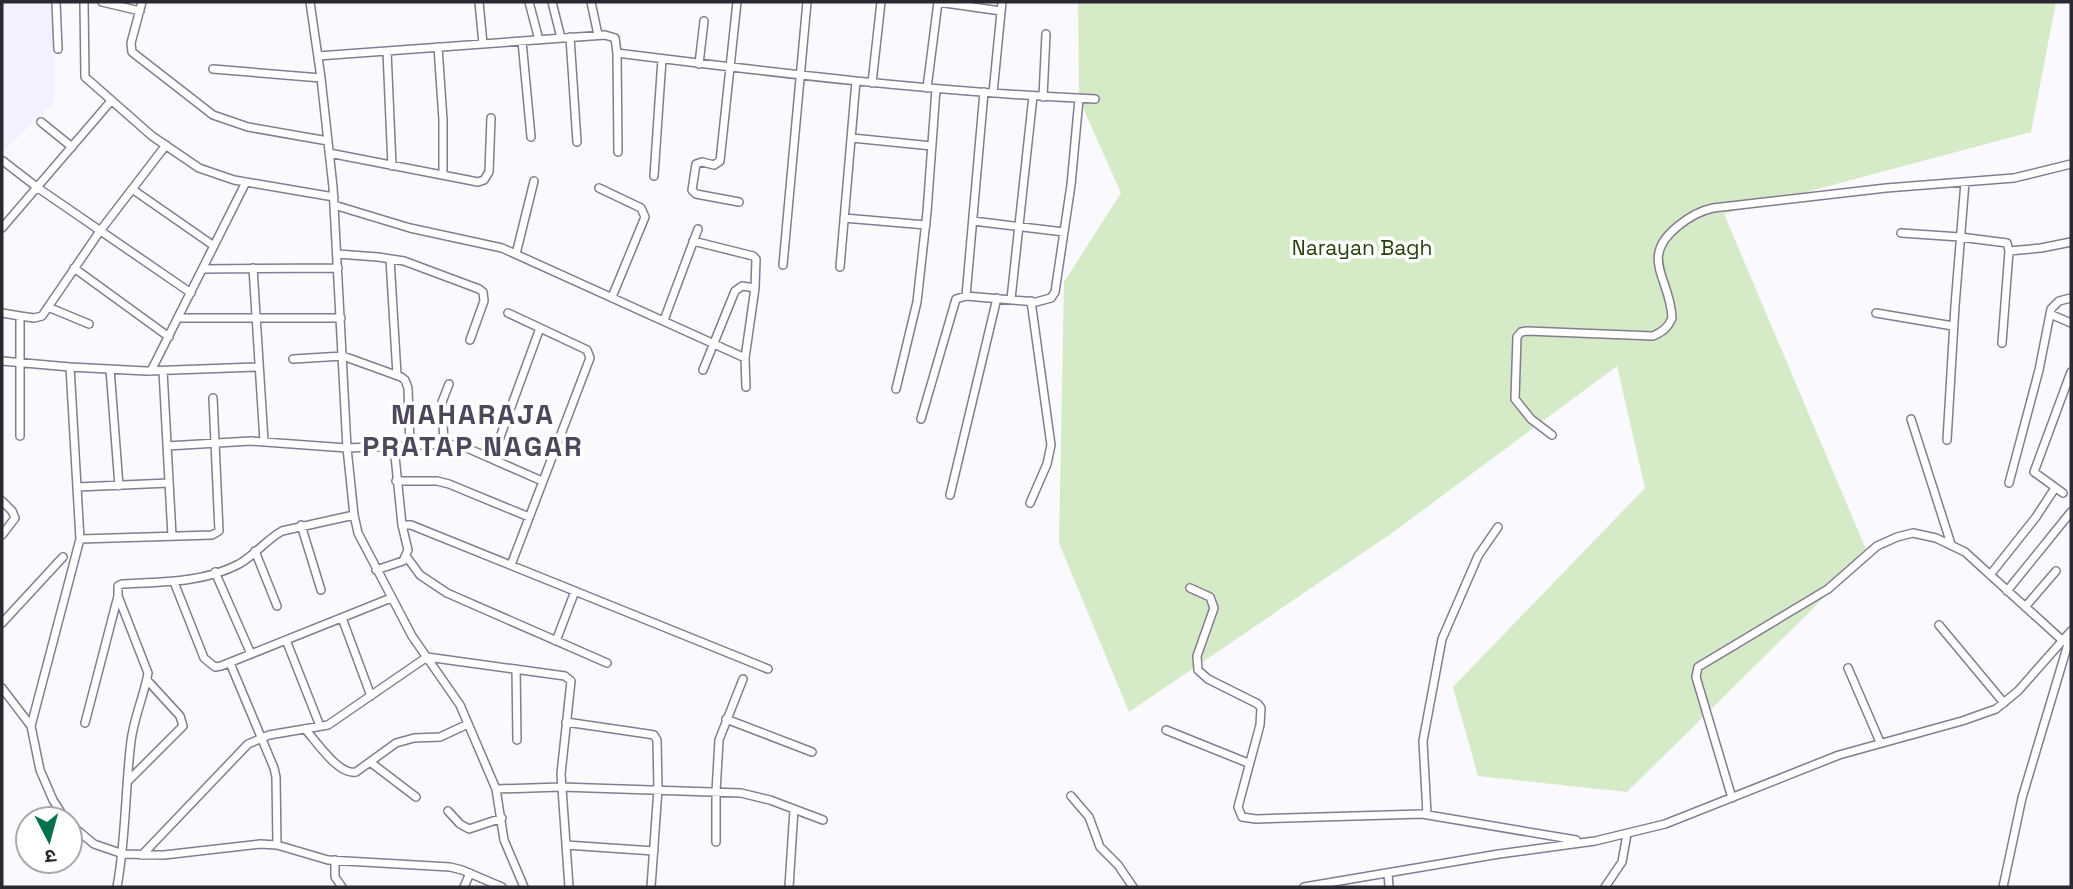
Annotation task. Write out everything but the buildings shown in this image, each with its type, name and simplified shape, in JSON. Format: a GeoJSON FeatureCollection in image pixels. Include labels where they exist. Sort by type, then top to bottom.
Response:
{"type":"FeatureCollection","features":[{"type":"Feature","properties":{"kind":"street"},"geometry":{"type":"LineString","coordinates":[[55,2],[58,49]]}},
{"type":"Feature","properties":{"kind":"street"},"geometry":{"type":"LineString","coordinates":[[84,2],[85,77],[166,145],[199,168],[246,182],[334,201],[410,228],[502,248],[745,358]]}},
{"type":"Feature","properties":{"kind":"street"},"geometry":{"type":"LineString","coordinates":[[102,2],[140,11]]}},
{"type":"Feature","properties":{"kind":"street"},"geometry":{"type":"LineString","coordinates":[[142,2],[130,48],[132,52],[213,115],[248,127],[328,141]]}},
{"type":"Feature","properties":{"kind":"street"},"geometry":{"type":"LineString","coordinates":[[310,2],[334,201],[347,448],[358,533],[412,636],[460,705],[496,789],[504,840],[524,887]]}},
{"type":"Feature","properties":{"kind":"street"},"geometry":{"type":"LineString","coordinates":[[479,2],[483,44]]}},
{"type":"Feature","properties":{"kind":"street"},"geometry":{"type":"LineString","coordinates":[[529,2],[539,40]]}},
{"type":"Feature","properties":{"kind":"street"},"geometry":{"type":"LineString","coordinates":[[552,2],[561,38]]}},
{"type":"Feature","properties":{"kind":"street"},"geometry":{"type":"LineString","coordinates":[[593,2],[598,35]]}},
{"type":"Feature","properties":{"kind":"street"},"geometry":{"type":"LineString","coordinates":[[737,2],[720,161],[714,165],[702,162],[696,164],[692,190],[696,194],[739,202]]}},
{"type":"Feature","properties":{"kind":"street"},"geometry":{"type":"LineString","coordinates":[[783,265],[807,2]]}},
{"type":"Feature","properties":{"kind":"street"},"geometry":{"type":"LineString","coordinates":[[872,83],[881,2]]}},
{"type":"Feature","properties":{"kind":"street"},"geometry":{"type":"LineString","coordinates":[[896,389],[917,302],[926,225],[938,2],[1001,11]]}},
{"type":"Feature","properties":{"kind":"street"},"geometry":{"type":"LineString","coordinates":[[993,93],[1002,2]]}},
{"type":"Feature","properties":{"kind":"street"},"geometry":{"type":"LineString","coordinates":[[699,64],[704,21]]}},
{"type":"Feature","properties":{"kind":"street"},"geometry":{"type":"LineString","coordinates":[[1043,97],[1046,34]]}},
{"type":"Feature","properties":{"kind":"street"},"geometry":{"type":"LineString","coordinates":[[318,56],[611,36],[615,38],[617,53],[618,152]]}},
{"type":"Feature","properties":{"kind":"street"},"geometry":{"type":"LineString","coordinates":[[570,37],[577,142]]}},
{"type":"Feature","properties":{"kind":"street"},"geometry":{"type":"LineString","coordinates":[[522,41],[531,137]]}},
{"type":"Feature","properties":{"kind":"street"},"geometry":{"type":"LineString","coordinates":[[438,47],[443,120],[443,175]]}},
{"type":"Feature","properties":{"kind":"street"},"geometry":{"type":"LineString","coordinates":[[387,51],[392,166]]}},
{"type":"Feature","properties":{"kind":"street"},"geometry":{"type":"LineString","coordinates":[[617,53],[872,83],[1095,99]]}},
{"type":"Feature","properties":{"kind":"street"},"geometry":{"type":"LineString","coordinates":[[654,176],[662,58]]}},
{"type":"Feature","properties":{"kind":"street"},"geometry":{"type":"LineString","coordinates":[[212,69],[321,78]]}},
{"type":"Feature","properties":{"kind":"street"},"geometry":{"type":"LineString","coordinates":[[840,267],[856,81]]}},
{"type":"Feature","properties":{"kind":"street"},"geometry":{"type":"LineString","coordinates":[[966,296],[984,92]]}},
{"type":"Feature","properties":{"kind":"street"},"geometry":{"type":"LineString","coordinates":[[1011,299],[1033,96]]}},
{"type":"Feature","properties":{"kind":"street"},"geometry":{"type":"LineString","coordinates":[[921,419],[956,299],[966,296],[1044,301],[1051,298],[1055,292],[1071,185],[1079,99]]}},
{"type":"Feature","properties":{"kind":"street"},"geometry":{"type":"LineString","coordinates":[[2,227],[111,101]]}},
{"type":"Feature","properties":{"kind":"street"},"geometry":{"type":"LineString","coordinates":[[329,153],[478,182],[488,176],[491,118]]}},
{"type":"Feature","properties":{"kind":"street"},"geometry":{"type":"LineString","coordinates":[[41,122],[72,147]]}},
{"type":"Feature","properties":{"kind":"street"},"geometry":{"type":"LineString","coordinates":[[852,138],[932,146]]}},
{"type":"Feature","properties":{"kind":"street"},"geometry":{"type":"LineString","coordinates":[[2,313],[39,318],[100,231],[166,145]]}},
{"type":"Feature","properties":{"kind":"street"},"geometry":{"type":"LineString","coordinates":[[3,161],[191,293]]}},
{"type":"Feature","properties":{"kind":"street"},"geometry":{"type":"LineString","coordinates":[[1552,435],[1531,419],[1515,399],[1517,337],[1521,332],[1534,331],[1653,336],[1662,332],[1672,318],[1659,264],[1660,244],[1665,236],[1694,214],[1713,208],[1782,200],[2014,178],[2071,164]]}},
{"type":"Feature","properties":{"kind":"street"},"geometry":{"type":"LineString","coordinates":[[516,254],[534,181]]}},
{"type":"Feature","properties":{"kind":"street"},"geometry":{"type":"LineString","coordinates":[[151,371],[246,182]]}},
{"type":"Feature","properties":{"kind":"street"},"geometry":{"type":"LineString","coordinates":[[1947,440],[1965,182]]}},
{"type":"Feature","properties":{"kind":"street"},"geometry":{"type":"LineString","coordinates":[[599,188],[641,208],[645,217],[612,297]]}},
{"type":"Feature","properties":{"kind":"street"},"geometry":{"type":"LineString","coordinates":[[132,189],[214,246]]}},
{"type":"Feature","properties":{"kind":"street"},"geometry":{"type":"LineString","coordinates":[[844,218],[926,225]]}},
{"type":"Feature","properties":{"kind":"street"},"geometry":{"type":"LineString","coordinates":[[973,221],[1064,232]]}},
{"type":"Feature","properties":{"kind":"street"},"geometry":{"type":"LineString","coordinates":[[664,320],[698,229]]}},
{"type":"Feature","properties":{"kind":"street"},"geometry":{"type":"LineString","coordinates":[[1901,233],[2007,243],[2009,251],[2002,343]]}},
{"type":"Feature","properties":{"kind":"street"},"geometry":{"type":"LineString","coordinates":[[693,241],[753,256],[757,262],[745,358],[746,387]]}},
{"type":"Feature","properties":{"kind":"street"},"geometry":{"type":"LineString","coordinates":[[2009,251],[2071,242]]}},
{"type":"Feature","properties":{"kind":"street"},"geometry":{"type":"LineString","coordinates":[[337,254],[404,261],[483,292],[484,301],[470,340]]}},
{"type":"Feature","properties":{"kind":"street"},"geometry":{"type":"LineString","coordinates":[[390,259],[397,375]]}},
{"type":"Feature","properties":{"kind":"street"},"geometry":{"type":"LineString","coordinates":[[74,268],[169,337]]}},
{"type":"Feature","properties":{"kind":"street"},"geometry":{"type":"LineString","coordinates":[[253,268],[264,441]]}},
{"type":"Feature","properties":{"kind":"street"},"geometry":{"type":"LineString","coordinates":[[203,269],[338,268]]}},
{"type":"Feature","properties":{"kind":"street"},"geometry":{"type":"LineString","coordinates":[[703,370],[738,287],[755,288]]}},
{"type":"Feature","properties":{"kind":"street"},"geometry":{"type":"LineString","coordinates":[[950,495],[997,298]]}},
{"type":"Feature","properties":{"kind":"street"},"geometry":{"type":"LineString","coordinates":[[2009,483],[2039,370],[2050,314],[2054,304],[2071,298]]}},
{"type":"Feature","properties":{"kind":"street"},"geometry":{"type":"LineString","coordinates":[[1030,503],[1047,464],[1051,445],[1031,301]]}},
{"type":"Feature","properties":{"kind":"street"},"geometry":{"type":"LineString","coordinates":[[48,307],[89,324]]}},
{"type":"Feature","properties":{"kind":"street"},"geometry":{"type":"LineString","coordinates":[[508,313],[587,350],[590,358],[511,565]]}},
{"type":"Feature","properties":{"kind":"street"},"geometry":{"type":"LineString","coordinates":[[1876,313],[1953,326]]}},
{"type":"Feature","properties":{"kind":"street"},"geometry":{"type":"LineString","coordinates":[[2050,314],[2071,323]]}},
{"type":"Feature","properties":{"kind":"street"},"geometry":{"type":"LineString","coordinates":[[20,316],[20,436]]}},
{"type":"Feature","properties":{"kind":"street"},"geometry":{"type":"LineString","coordinates":[[178,317],[341,318]]}},
{"type":"Feature","properties":{"kind":"street"},"geometry":{"type":"LineString","coordinates":[[492,459],[540,328]]}},
{"type":"Feature","properties":{"kind":"street"},"geometry":{"type":"LineString","coordinates":[[293,359],[343,356],[405,380],[408,388],[410,445]]}},
{"type":"Feature","properties":{"kind":"street"},"geometry":{"type":"LineString","coordinates":[[2,361],[151,371],[259,367]]}},
{"type":"Feature","properties":{"kind":"street"},"geometry":{"type":"LineString","coordinates":[[56,805],[40,770],[32,726],[80,539],[70,367]]}},
{"type":"Feature","properties":{"kind":"street"},"geometry":{"type":"LineString","coordinates":[[110,369],[119,485]]}},
{"type":"Feature","properties":{"kind":"street"},"geometry":{"type":"LineString","coordinates":[[163,371],[172,536]]}},
{"type":"Feature","properties":{"kind":"street"},"geometry":{"type":"LineString","coordinates":[[2063,493],[2036,476],[2034,467],[2071,372]]}},
{"type":"Feature","properties":{"kind":"street"},"geometry":{"type":"LineString","coordinates":[[444,444],[442,401],[449,384]]}},
{"type":"Feature","properties":{"kind":"street"},"geometry":{"type":"LineString","coordinates":[[80,539],[212,535],[219,531],[213,398]]}},
{"type":"Feature","properties":{"kind":"street"},"geometry":{"type":"LineString","coordinates":[[1911,419],[1951,544]]}},
{"type":"Feature","properties":{"kind":"street"},"geometry":{"type":"LineString","coordinates":[[167,446],[264,441],[347,448],[444,444],[467,448],[542,481]]}},
{"type":"Feature","properties":{"kind":"street"},"geometry":{"type":"LineString","coordinates":[[376,570],[397,565],[408,550],[396,481],[394,446]]}},
{"type":"Feature","properties":{"kind":"street"},"geometry":{"type":"LineString","coordinates":[[396,481],[437,481],[449,484],[529,517]]}},
{"type":"Feature","properties":{"kind":"street"},"geometry":{"type":"LineString","coordinates":[[77,487],[169,483]]}},
{"type":"Feature","properties":{"kind":"street"},"geometry":{"type":"LineString","coordinates":[[1990,575],[2036,517],[2055,488]]}},
{"type":"Feature","properties":{"kind":"street"},"geometry":{"type":"LineString","coordinates":[[2,501],[12,510],[15,518],[2,535]]}},
{"type":"Feature","properties":{"kind":"street"},"geometry":{"type":"LineString","coordinates":[[2007,591],[2071,512]]}},
{"type":"Feature","properties":{"kind":"street"},"geometry":{"type":"LineString","coordinates":[[85,723],[118,596],[118,586],[122,583],[174,582],[215,572],[241,563],[282,531],[354,516]]}},
{"type":"Feature","properties":{"kind":"street"},"geometry":{"type":"LineString","coordinates":[[301,525],[321,590]]}},
{"type":"Feature","properties":{"kind":"street"},"geometry":{"type":"LineString","coordinates":[[402,525],[421,528],[768,669]]}},
{"type":"Feature","properties":{"kind":"street"},"geometry":{"type":"LineString","coordinates":[[1427,814],[1423,741],[1442,639],[1478,556],[1498,527]]}},
{"type":"Feature","properties":{"kind":"street"},"geometry":{"type":"LineString","coordinates":[[1732,798],[1696,677],[1698,667],[1828,589],[1885,542],[1913,533],[1951,544],[1972,558],[2063,640]]}},
{"type":"Feature","properties":{"kind":"street"},"geometry":{"type":"LineString","coordinates":[[255,551],[277,606]]}},
{"type":"Feature","properties":{"kind":"street"},"geometry":{"type":"LineString","coordinates":[[406,556],[420,575],[447,593],[607,663]]}},
{"type":"Feature","properties":{"kind":"street"},"geometry":{"type":"LineString","coordinates":[[2,623],[63,557]]}},
{"type":"Feature","properties":{"kind":"street"},"geometry":{"type":"LineString","coordinates":[[2025,607],[2056,571]]}},
{"type":"Feature","properties":{"kind":"street"},"geometry":{"type":"LineString","coordinates":[[215,572],[251,654]]}},
{"type":"Feature","properties":{"kind":"street"},"geometry":{"type":"LineString","coordinates":[[174,582],[204,658],[215,667],[391,598]]}},
{"type":"Feature","properties":{"kind":"street"},"geometry":{"type":"LineString","coordinates":[[1190,588],[1210,597],[1214,608],[1197,656],[1198,670],[1208,679],[1261,708],[1260,725],[1238,807],[1239,812],[1247,819],[1427,814],[1584,842]]}},
{"type":"Feature","properties":{"kind":"street"},"geometry":{"type":"LineString","coordinates":[[556,641],[575,591]]}},
{"type":"Feature","properties":{"kind":"street"},"geometry":{"type":"LineString","coordinates":[[117,887],[123,854],[131,740],[139,701],[147,680],[147,667],[118,596]]}},
{"type":"Feature","properties":{"kind":"street"},"geometry":{"type":"LineString","coordinates":[[342,618],[371,696]]}},
{"type":"Feature","properties":{"kind":"street"},"geometry":{"type":"LineString","coordinates":[[1939,625],[2004,703]]}},
{"type":"Feature","properties":{"kind":"street"},"geometry":{"type":"LineString","coordinates":[[1304,887],[1584,842],[1665,824],[1822,761],[1880,742],[1972,718],[2004,703],[2071,632]]}},
{"type":"Feature","properties":{"kind":"street"},"geometry":{"type":"LineString","coordinates":[[2003,887],[2022,798],[2071,632]]}},
{"type":"Feature","properties":{"kind":"street"},"geometry":{"type":"LineString","coordinates":[[286,640],[320,726]]}},
{"type":"Feature","properties":{"kind":"street"},"geometry":{"type":"LineString","coordinates":[[142,855],[248,744],[260,737],[320,726],[336,720],[426,657],[569,678],[572,685],[561,787],[569,887]]}},
{"type":"Feature","properties":{"kind":"street"},"geometry":{"type":"LineString","coordinates":[[230,663],[276,777],[276,845]]}},
{"type":"Feature","properties":{"kind":"street"},"geometry":{"type":"LineString","coordinates":[[1848,668],[1880,742]]}},
{"type":"Feature","properties":{"kind":"street"},"geometry":{"type":"LineString","coordinates":[[516,669],[517,740]]}},
{"type":"Feature","properties":{"kind":"street"},"geometry":{"type":"LineString","coordinates":[[716,842],[719,740],[743,679]]}},
{"type":"Feature","properties":{"kind":"street"},"geometry":{"type":"LineString","coordinates":[[128,781],[183,726],[180,716],[147,680]]}},
{"type":"Feature","properties":{"kind":"street"},"geometry":{"type":"LineString","coordinates":[[2,688],[32,726]]}},
{"type":"Feature","properties":{"kind":"street"},"geometry":{"type":"LineString","coordinates":[[726,719],[811,752]]}},
{"type":"Feature","properties":{"kind":"street"},"geometry":{"type":"LineString","coordinates":[[566,722],[654,736],[658,746],[658,789],[652,887]]}},
{"type":"Feature","properties":{"kind":"street"},"geometry":{"type":"LineString","coordinates":[[305,729],[346,771],[356,772],[396,743],[414,738],[440,737],[468,724]]}},
{"type":"Feature","properties":{"kind":"street"},"geometry":{"type":"LineString","coordinates":[[1166,730],[1248,763]]}},
{"type":"Feature","properties":{"kind":"street"},"geometry":{"type":"LineString","coordinates":[[370,762],[416,797]]}},
{"type":"Feature","properties":{"kind":"street"},"geometry":{"type":"LineString","coordinates":[[496,789],[561,787],[716,792],[757,796],[823,820]]}},
{"type":"Feature","properties":{"kind":"street"},"geometry":{"type":"LineString","coordinates":[[1071,796],[1089,817],[1100,847],[1118,865],[1133,887]]}},
{"type":"Feature","properties":{"kind":"street"},"geometry":{"type":"LineString","coordinates":[[789,887],[794,809]]}},
{"type":"Feature","properties":{"kind":"street"},"geometry":{"type":"LineString","coordinates":[[448,811],[469,829],[502,818]]}},
{"type":"Feature","properties":{"kind":"street"},"geometry":{"type":"LineString","coordinates":[[1605,887],[1622,862],[1627,834]]}},
{"type":"Feature","properties":{"kind":"street"},"geometry":{"type":"LineString","coordinates":[[84,836],[94,844],[123,854],[142,855],[260,844],[276,845],[335,860],[450,867],[502,887]]}},
{"type":"Feature","properties":{"kind":"street"},"geometry":{"type":"LineString","coordinates":[[565,845],[654,850]]}},
{"type":"Feature","properties":{"kind":"street"},"geometry":{"type":"LineString","coordinates":[[335,860],[335,877],[342,887]]}},
{"type":"Feature","properties":{"kind":"street"},"geometry":{"type":"LineString","coordinates":[[464,887],[470,873]]}},
{"type":"Feature","properties":{"kind":"street"},"geometry":{"type":"LineString","coordinates":[[1388,873],[1389,887]]}},
{"type":"Feature","properties":{"kind":"shaded area"},"geometry":{"type":"Polygon","coordinates":[[[2,2],[55,2],[54,102],[2,153],[2,2]]]}},
{"type":"Feature","properties":{"kind":"green space","name":"Narayan Bagh"},"geometry":{"type":"Polygon","coordinates":[[[1078,2],[2056,2],[2031,132],[1724,214],[1868,554],[1627,792],[1478,776],[1453,687],[1645,488],[1617,366],[1392,533],[1129,712],[1059,543],[1064,282],[1121,193],[1079,99],[1078,2]]]}},
{"type":"Feature","properties":{"kind":"district","name":"MAHARAJA PRATAP NAGAR"},"geometry":{"type":"Point","coordinates":[473,430]}}]}
